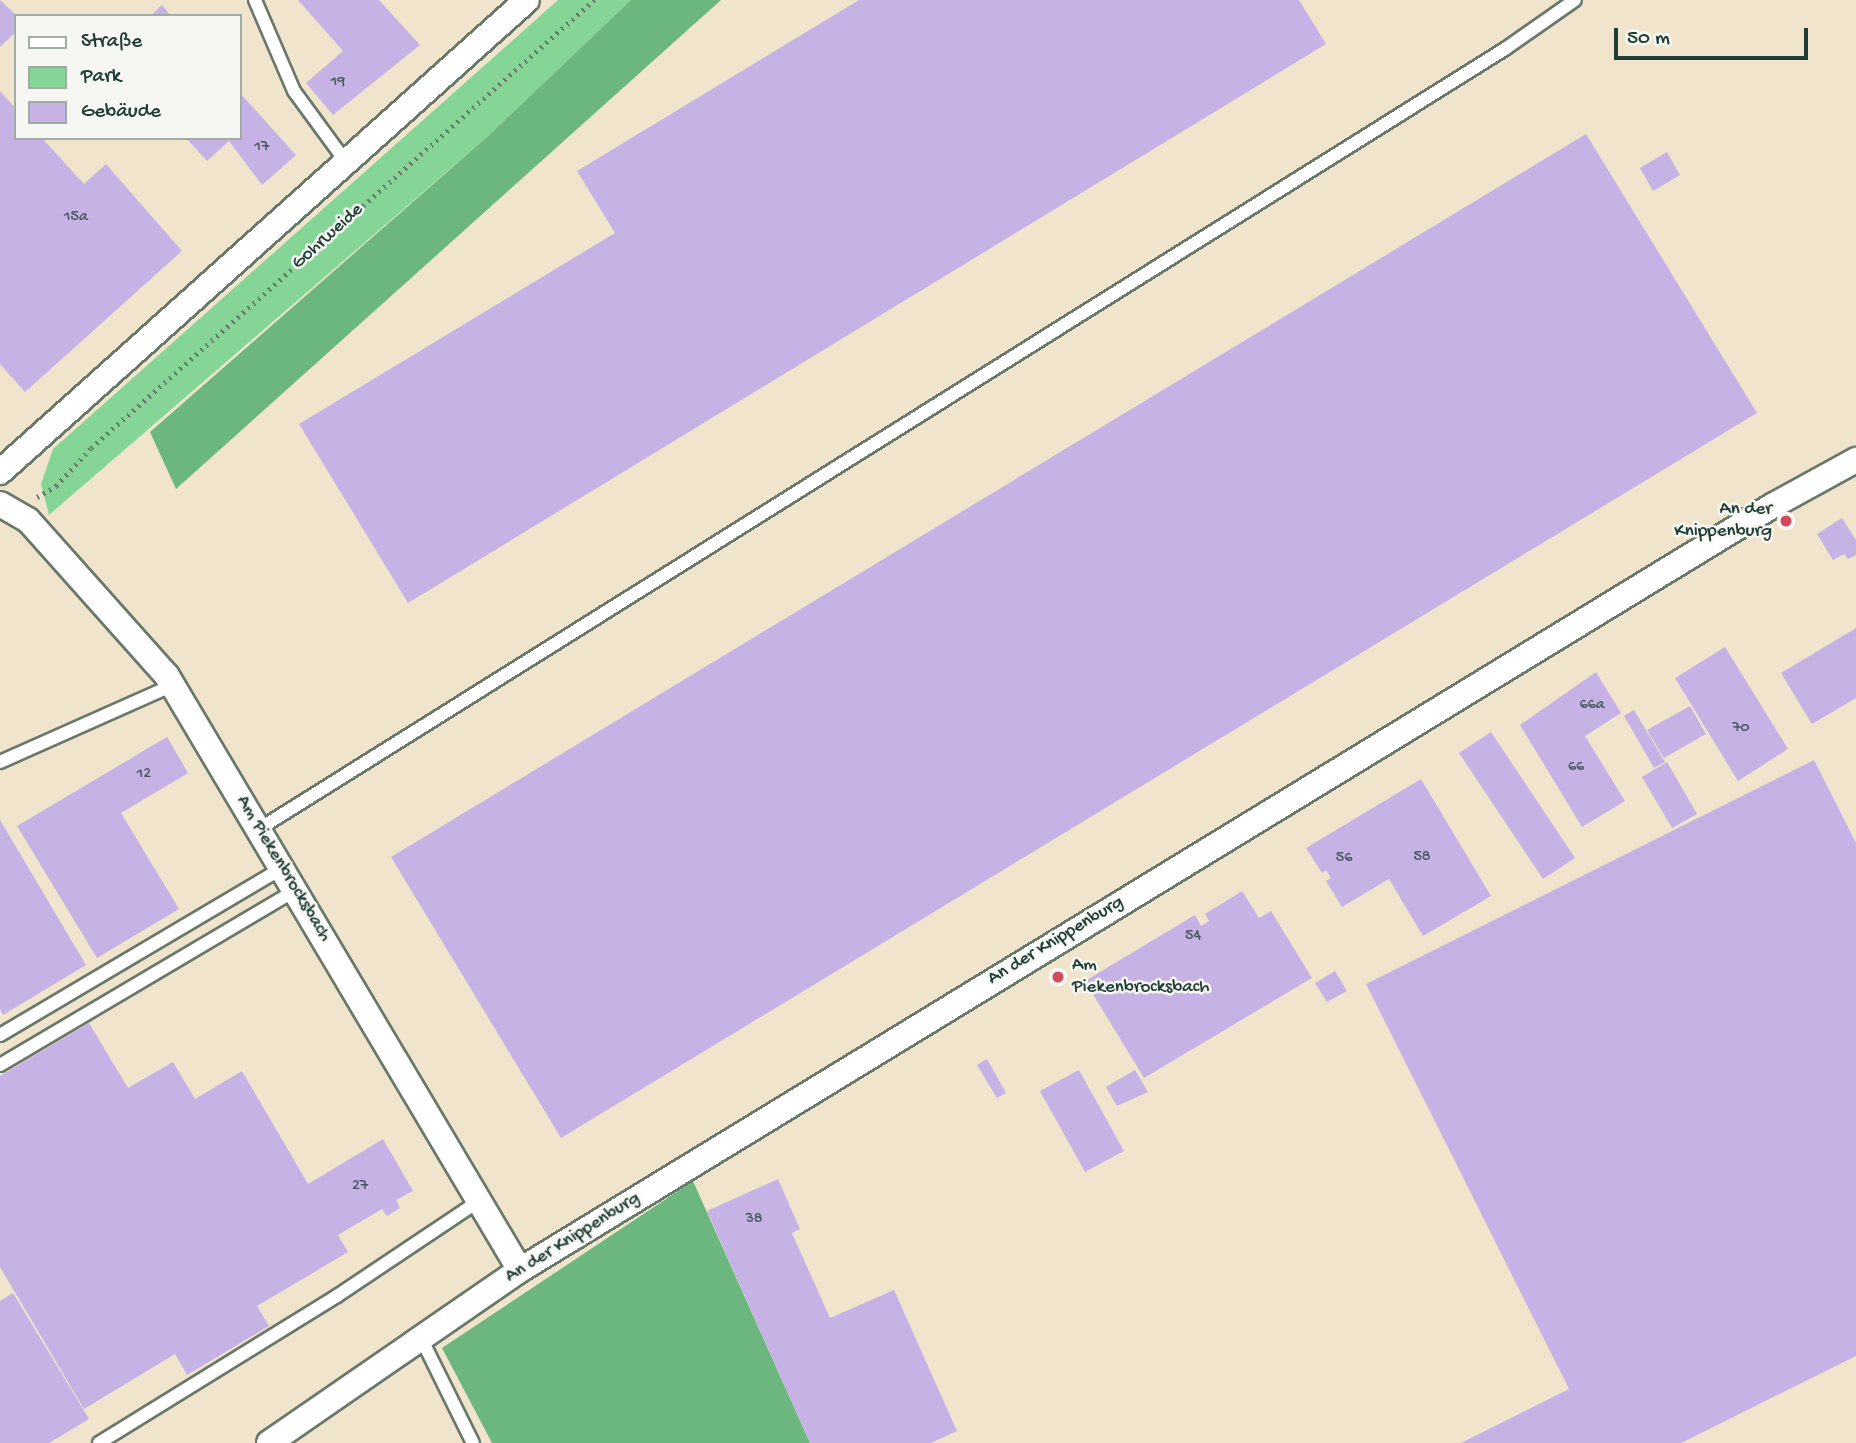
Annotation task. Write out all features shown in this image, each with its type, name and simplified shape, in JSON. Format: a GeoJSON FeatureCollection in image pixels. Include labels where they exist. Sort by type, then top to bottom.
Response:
{"type":"FeatureCollection","features":[{"type":"Feature","properties":{"kind":"street"},"geometry":{"type":"LineString","coordinates":[[0,472],[527,0]]}},
{"type":"Feature","properties":{"kind":"street","name":"An der Knippenburg"},"geometry":{"type":"LineString","coordinates":[[269,1443],[520,1270],[1750,519],[1856,460]]}},
{"type":"Feature","properties":{"kind":"street","name":"Am Piekenbrocksbach"},"geometry":{"type":"LineString","coordinates":[[0,504],[28,520],[173,685],[520,1270]]}},
{"type":"Feature","properties":{"kind":"lane"},"geometry":{"type":"LineString","coordinates":[[255,0],[294,91],[346,162]]}},
{"type":"Feature","properties":{"kind":"lane"},"geometry":{"type":"LineString","coordinates":[[259,829],[1505,49],[1575,0]]}},
{"type":"Feature","properties":{"kind":"lane"},"geometry":{"type":"LineString","coordinates":[[0,762],[173,685]]}},
{"type":"Feature","properties":{"kind":"lane"},"geometry":{"type":"LineString","coordinates":[[0,1035],[282,868]]}},
{"type":"Feature","properties":{"kind":"lane"},"geometry":{"type":"LineString","coordinates":[[0,1065],[296,890]]}},
{"type":"Feature","properties":{"kind":"lane"},"geometry":{"type":"LineString","coordinates":[[99,1443],[337,1296],[480,1201]]}},
{"type":"Feature","properties":{"kind":"lane"},"geometry":{"type":"LineString","coordinates":[[421,1338],[473,1443]]}},
{"type":"Feature","properties":{"kind":"path","name":"Gohrweide"},"geometry":{"type":"LineString","coordinates":[[65,476],[91,448],[594,0]]}},
{"type":"Feature","properties":{"kind":"green space"},"geometry":{"type":"Polygon","coordinates":[[[558,0],[631,0],[487,137],[49,515],[41,484],[53,449],[558,0]]]}},
{"type":"Feature","properties":{"kind":"green space"},"geometry":{"type":"Polygon","coordinates":[[[631,0],[721,0],[176,489],[150,432],[487,137],[631,0]]]}},
{"type":"Feature","properties":{"kind":"green space"},"geometry":{"type":"Polygon","coordinates":[[[693,1181],[810,1443],[492,1443],[442,1348],[693,1181]]]}},
{"type":"Feature","properties":{"kind":"building"},"geometry":{"type":"Polygon","coordinates":[[[0,0],[15,14],[14,34],[0,47],[0,0]]]}},
{"type":"Feature","properties":{"kind":"building"},"geometry":{"type":"Polygon","coordinates":[[[298,0],[379,0],[420,45],[333,115],[306,83],[343,51],[298,0]]]}},
{"type":"Feature","properties":{"kind":"building"},"geometry":{"type":"Polygon","coordinates":[[[859,0],[1299,0],[1326,44],[408,603],[299,424],[615,233],[577,171],[859,0]]]}},
{"type":"Feature","properties":{"kind":"building"},"geometry":{"type":"Polygon","coordinates":[[[162,5],[169,14],[152,14],[162,5]]]}},
{"type":"Feature","properties":{"kind":"building"},"geometry":{"type":"Polygon","coordinates":[[[0,91],[14,107],[14,140],[44,140],[84,184],[106,164],[182,251],[25,392],[0,364],[0,91]]]}},
{"type":"Feature","properties":{"kind":"building"},"geometry":{"type":"Polygon","coordinates":[[[242,95],[296,155],[262,185],[229,141],[207,161],[188,140],[242,140],[242,95]]]}},
{"type":"Feature","properties":{"kind":"building"},"geometry":{"type":"Polygon","coordinates":[[[1586,134],[1757,413],[561,1138],[391,857],[1586,134]]]}},
{"type":"Feature","properties":{"kind":"building"},"geometry":{"type":"Polygon","coordinates":[[[1667,152],[1680,175],[1653,191],[1640,168],[1667,152]]]}},
{"type":"Feature","properties":{"kind":"building"},"geometry":{"type":"Polygon","coordinates":[[[1842,518],[1856,540],[1856,555],[1848,559],[1844,554],[1833,560],[1817,534],[1842,518]]]}},
{"type":"Feature","properties":{"kind":"building"},"geometry":{"type":"Polygon","coordinates":[[[1856,628],[1856,698],[1812,724],[1781,673],[1856,628]]]}},
{"type":"Feature","properties":{"kind":"building"},"geometry":{"type":"Polygon","coordinates":[[[1725,647],[1788,749],[1738,781],[1675,678],[1725,647]]]}},
{"type":"Feature","properties":{"kind":"building"},"geometry":{"type":"Polygon","coordinates":[[[1596,672],[1621,713],[1585,736],[1625,801],[1582,827],[1520,725],[1596,672]]]}},
{"type":"Feature","properties":{"kind":"building"},"geometry":{"type":"Polygon","coordinates":[[[1690,706],[1706,734],[1664,758],[1647,730],[1690,706]]]}},
{"type":"Feature","properties":{"kind":"building"},"geometry":{"type":"Polygon","coordinates":[[[1634,710],[1665,762],[1654,768],[1624,716],[1634,710]]]}},
{"type":"Feature","properties":{"kind":"building"},"geometry":{"type":"Polygon","coordinates":[[[1491,732],[1575,858],[1543,879],[1459,753],[1491,732]]]}},
{"type":"Feature","properties":{"kind":"building"},"geometry":{"type":"Polygon","coordinates":[[[167,737],[188,773],[121,813],[179,909],[97,958],[17,826],[167,737]]]}},
{"type":"Feature","properties":{"kind":"building"},"geometry":{"type":"Polygon","coordinates":[[[1814,760],[1856,843],[1856,1356],[1681,1443],[1461,1443],[1569,1389],[1366,984],[1814,760]]]}},
{"type":"Feature","properties":{"kind":"building"},"geometry":{"type":"Polygon","coordinates":[[[1667,762],[1697,814],[1672,828],[1642,777],[1667,762]]]}},
{"type":"Feature","properties":{"kind":"building"},"geometry":{"type":"Polygon","coordinates":[[[1421,779],[1491,896],[1423,936],[1389,879],[1342,907],[1326,881],[1331,878],[1326,870],[1322,873],[1306,848],[1421,779]]]}},
{"type":"Feature","properties":{"kind":"building"},"geometry":{"type":"Polygon","coordinates":[[[0,820],[86,965],[3,1015],[0,1009],[0,820]]]}},
{"type":"Feature","properties":{"kind":"building"},"geometry":{"type":"Polygon","coordinates":[[[1242,891],[1259,918],[1271,911],[1312,978],[1144,1078],[1085,981],[1195,915],[1201,926],[1209,921],[1205,914],[1242,891]]]}},
{"type":"Feature","properties":{"kind":"building"},"geometry":{"type":"Polygon","coordinates":[[[1335,971],[1347,991],[1327,1002],[1315,983],[1335,971]]]}},
{"type":"Feature","properties":{"kind":"building"},"geometry":{"type":"Polygon","coordinates":[[[89,1023],[128,1088],[173,1062],[195,1099],[242,1071],[308,1184],[383,1139],[413,1191],[396,1200],[400,1208],[387,1216],[382,1209],[338,1235],[348,1252],[257,1306],[269,1326],[187,1375],[175,1354],[84,1409],[0,1267],[0,1076],[89,1023]]]}},
{"type":"Feature","properties":{"kind":"building"},"geometry":{"type":"Polygon","coordinates":[[[987,1059],[1006,1093],[997,1098],[977,1065],[987,1059]]]}},
{"type":"Feature","properties":{"kind":"building"},"geometry":{"type":"Polygon","coordinates":[[[1079,1070],[1124,1151],[1085,1172],[1040,1091],[1079,1070]]]}},
{"type":"Feature","properties":{"kind":"building"},"geometry":{"type":"Polygon","coordinates":[[[1135,1070],[1148,1092],[1117,1106],[1106,1087],[1135,1070]]]}},
{"type":"Feature","properties":{"kind":"building"},"geometry":{"type":"Polygon","coordinates":[[[778,1179],[800,1229],[792,1233],[830,1318],[894,1290],[957,1431],[931,1443],[810,1443],[707,1211],[778,1179]]]}},
{"type":"Feature","properties":{"kind":"building"},"geometry":{"type":"Polygon","coordinates":[[[13,1293],[89,1419],[49,1443],[0,1443],[0,1301],[13,1293]]]}},
{"type":"Feature","properties":{"kind":"place","name":"An der Knippenburg"},"geometry":{"type":"Point","coordinates":[1786,521]}},
{"type":"Feature","properties":{"kind":"place","name":"Am Piekenbrocksbach"},"geometry":{"type":"Point","coordinates":[1058,977]}}]}
